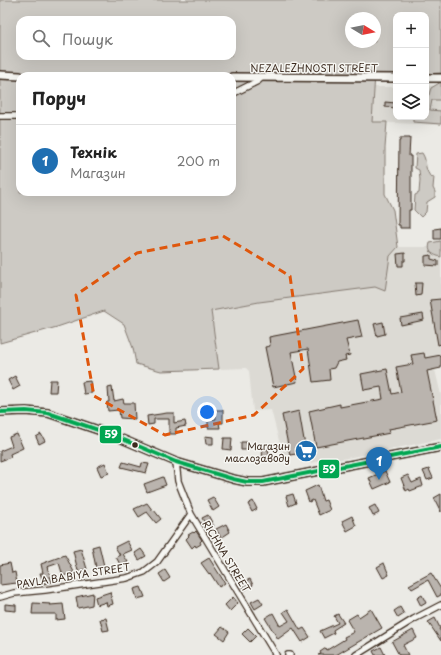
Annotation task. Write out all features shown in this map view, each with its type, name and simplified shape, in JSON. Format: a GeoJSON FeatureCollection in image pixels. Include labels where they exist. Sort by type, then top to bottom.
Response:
{"type":"FeatureCollection","features":[{"type":"Feature","properties":{"kind":"street"},"geometry":{"type":"LineString","coordinates":[[0,75],[16,76]]}},
{"type":"Feature","properties":{"kind":"street","name":"NEZALEZHNOSTI STREET"},"geometry":{"type":"LineString","coordinates":[[236,77],[393,78]]}},
{"type":"Feature","properties":{"kind":"street"},"geometry":{"type":"LineString","coordinates":[[236,92],[258,81],[262,77]]}},
{"type":"Feature","properties":{"kind":"street"},"geometry":{"type":"LineString","coordinates":[[429,78],[441,78]]}},
{"type":"Feature","properties":{"kind":"street"},"geometry":{"type":"LineString","coordinates":[[0,116],[16,116]]}},
{"type":"Feature","properties":{"kind":"street"},"geometry":{"type":"LineString","coordinates":[[0,412],[26,411],[48,413],[110,434],[176,462],[233,480],[246,482],[263,482],[441,447]]}},
{"type":"Feature","properties":{"kind":"street","name":"RICHNA STREET"},"geometry":{"type":"LineString","coordinates":[[176,462],[178,481],[191,514],[276,655]]}},
{"type":"Feature","properties":{"kind":"street","name":"PAVLA BABIYA STREET"},"geometry":{"type":"LineString","coordinates":[[0,596],[126,578],[144,572],[157,562],[191,514]]}},
{"type":"Feature","properties":{"kind":"street"},"geometry":{"type":"LineString","coordinates":[[356,655],[414,619],[441,606]]}},
{"type":"Feature","properties":{"kind":"highlighted area"},"geometry":{"type":"Polygon","coordinates":[[[223,236],[290,276],[303,369],[254,415],[165,435],[94,396],[76,295],[137,253],[223,236]]]}},
{"type":"Feature","properties":{"kind":"shaded area"},"geometry":{"type":"Polygon","coordinates":[[[0,0],[441,0],[441,73],[429,74],[429,12],[393,12],[393,74],[375,74],[372,122],[387,122],[385,148],[385,194],[393,210],[398,247],[390,256],[385,291],[375,287],[259,302],[211,311],[219,369],[161,371],[136,364],[133,348],[124,324],[104,311],[57,327],[0,343],[0,0]]]}},
{"type":"Feature","properties":{"kind":"shaded area"},"geometry":{"type":"Polygon","coordinates":[[[441,82],[441,100],[432,100],[430,110],[441,111],[441,124],[413,122],[413,120],[429,120],[429,95],[431,88],[441,82]]]}},
{"type":"Feature","properties":{"kind":"shaded area"},"geometry":{"type":"Polygon","coordinates":[[[429,86],[441,86],[441,125],[371,122],[374,87],[393,87],[393,120],[429,120],[429,86]]]}},
{"type":"Feature","properties":{"kind":"shaded area"},"geometry":{"type":"Polygon","coordinates":[[[422,153],[428,173],[430,176],[434,177],[433,188],[435,197],[427,202],[426,212],[421,217],[414,210],[415,195],[419,193],[420,180],[419,170],[415,168],[416,154],[422,153]]]}},
{"type":"Feature","properties":{"kind":"shaded area"},"geometry":{"type":"Polygon","coordinates":[[[441,241],[441,257],[431,253],[429,246],[430,243],[441,241]]]}},
{"type":"Feature","properties":{"kind":"shaded area"},"geometry":{"type":"Polygon","coordinates":[[[398,247],[441,247],[441,368],[435,370],[441,395],[441,439],[332,461],[329,459],[310,463],[308,452],[283,456],[271,410],[253,411],[249,371],[246,368],[219,369],[211,311],[259,302],[390,256],[398,247]]]}},
{"type":"Feature","properties":{"kind":"building"},"geometry":{"type":"Polygon","coordinates":[[[385,102],[393,103],[393,108],[385,107],[385,102]]]}},
{"type":"Feature","properties":{"kind":"building"},"geometry":{"type":"Polygon","coordinates":[[[400,138],[410,138],[409,156],[411,156],[411,210],[409,210],[409,228],[400,228],[400,225],[398,225],[400,138]]]}},
{"type":"Feature","properties":{"kind":"building"},"geometry":{"type":"Polygon","coordinates":[[[441,228],[441,239],[434,239],[434,229],[441,228]]]}},
{"type":"Feature","properties":{"kind":"building"},"geometry":{"type":"Polygon","coordinates":[[[405,253],[405,261],[403,261],[403,266],[398,266],[397,254],[405,253]]]}},
{"type":"Feature","properties":{"kind":"building"},"geometry":{"type":"Polygon","coordinates":[[[431,255],[431,259],[438,261],[438,266],[425,265],[425,256],[431,255]]]}},
{"type":"Feature","properties":{"kind":"building"},"geometry":{"type":"Polygon","coordinates":[[[415,283],[422,283],[421,295],[416,296],[415,283]]]}},
{"type":"Feature","properties":{"kind":"building"},"geometry":{"type":"Polygon","coordinates":[[[441,299],[441,344],[438,345],[430,300],[441,299]]]}},
{"type":"Feature","properties":{"kind":"building"},"geometry":{"type":"Polygon","coordinates":[[[423,314],[424,320],[401,325],[400,318],[423,314]]]}},
{"type":"Feature","properties":{"kind":"building"},"geometry":{"type":"Polygon","coordinates":[[[358,320],[362,337],[346,340],[350,355],[345,356],[346,360],[337,362],[334,368],[329,369],[330,380],[313,382],[308,349],[291,352],[297,382],[273,387],[265,347],[270,346],[269,337],[358,320]]]}},
{"type":"Feature","properties":{"kind":"building"},"geometry":{"type":"Polygon","coordinates":[[[383,322],[385,334],[377,336],[374,324],[383,322]]]}},
{"type":"Feature","properties":{"kind":"building"},"geometry":{"type":"Polygon","coordinates":[[[424,353],[425,358],[441,355],[441,368],[427,371],[437,420],[389,429],[390,433],[316,447],[309,411],[340,404],[340,407],[383,399],[381,387],[364,390],[361,374],[387,369],[392,394],[401,392],[396,367],[413,364],[411,355],[424,353]]]}},
{"type":"Feature","properties":{"kind":"building"},"geometry":{"type":"Polygon","coordinates":[[[15,376],[20,386],[13,390],[8,380],[15,376]]]}},
{"type":"Feature","properties":{"kind":"building"},"geometry":{"type":"Polygon","coordinates":[[[50,380],[57,380],[56,392],[49,392],[50,380]]]}},
{"type":"Feature","properties":{"kind":"building"},"geometry":{"type":"Polygon","coordinates":[[[90,381],[92,393],[84,394],[82,382],[90,381]]]}},
{"type":"Feature","properties":{"kind":"building"},"geometry":{"type":"Polygon","coordinates":[[[112,387],[114,401],[123,399],[124,403],[134,403],[135,419],[120,418],[119,410],[108,411],[108,388],[112,387]]]}},
{"type":"Feature","properties":{"kind":"building"},"geometry":{"type":"Polygon","coordinates":[[[215,410],[223,410],[223,423],[219,423],[220,428],[208,428],[208,420],[216,419],[215,410]]]}},
{"type":"Feature","properties":{"kind":"building"},"geometry":{"type":"Polygon","coordinates":[[[299,411],[305,446],[307,446],[308,452],[290,455],[282,415],[299,411]]]}},
{"type":"Feature","properties":{"kind":"building"},"geometry":{"type":"Polygon","coordinates":[[[174,413],[174,423],[185,421],[186,426],[176,428],[176,434],[169,434],[169,419],[154,419],[154,424],[148,425],[147,416],[174,413]]]}},
{"type":"Feature","properties":{"kind":"building"},"geometry":{"type":"Polygon","coordinates":[[[17,434],[23,448],[10,454],[11,457],[0,461],[0,451],[12,446],[9,437],[17,434]]]}},
{"type":"Feature","properties":{"kind":"building"},"geometry":{"type":"Polygon","coordinates":[[[41,434],[45,441],[39,444],[36,437],[41,434]]]}},
{"type":"Feature","properties":{"kind":"building"},"geometry":{"type":"Polygon","coordinates":[[[205,436],[213,437],[213,444],[206,444],[205,436]]]}},
{"type":"Feature","properties":{"kind":"building"},"geometry":{"type":"Polygon","coordinates":[[[224,438],[232,438],[231,450],[223,449],[224,438]]]}},
{"type":"Feature","properties":{"kind":"building"},"geometry":{"type":"Polygon","coordinates":[[[241,442],[247,442],[248,450],[241,450],[241,442]]]}},
{"type":"Feature","properties":{"kind":"building"},"geometry":{"type":"Polygon","coordinates":[[[268,449],[270,458],[263,460],[262,450],[268,449]]]}},
{"type":"Feature","properties":{"kind":"building"},"geometry":{"type":"Polygon","coordinates":[[[123,462],[141,467],[142,463],[149,464],[146,473],[121,467],[123,462]]]}},
{"type":"Feature","properties":{"kind":"building"},"geometry":{"type":"Polygon","coordinates":[[[105,463],[109,473],[101,476],[97,467],[105,463]]]}},
{"type":"Feature","properties":{"kind":"building"},"geometry":{"type":"Polygon","coordinates":[[[429,469],[433,478],[427,480],[423,471],[429,469]]]}},
{"type":"Feature","properties":{"kind":"building"},"geometry":{"type":"Polygon","coordinates":[[[385,471],[390,482],[374,489],[369,478],[385,471]]]}},
{"type":"Feature","properties":{"kind":"building"},"geometry":{"type":"Polygon","coordinates":[[[408,475],[412,483],[421,479],[423,486],[406,491],[401,478],[408,475]]]}},
{"type":"Feature","properties":{"kind":"building"},"geometry":{"type":"Polygon","coordinates":[[[163,477],[166,485],[147,492],[144,484],[163,477]]]}},
{"type":"Feature","properties":{"kind":"building"},"geometry":{"type":"Polygon","coordinates":[[[318,485],[323,501],[326,500],[330,510],[319,515],[313,500],[309,502],[305,491],[318,485]]]}},
{"type":"Feature","properties":{"kind":"building"},"geometry":{"type":"Polygon","coordinates":[[[293,494],[296,503],[289,506],[286,496],[293,494]]]}},
{"type":"Feature","properties":{"kind":"building"},"geometry":{"type":"Polygon","coordinates":[[[441,494],[441,512],[434,498],[441,494]]]}},
{"type":"Feature","properties":{"kind":"building"},"geometry":{"type":"Polygon","coordinates":[[[213,497],[219,507],[213,511],[207,500],[213,497]]]}},
{"type":"Feature","properties":{"kind":"building"},"geometry":{"type":"Polygon","coordinates":[[[253,501],[257,509],[252,512],[248,504],[253,501]]]}},
{"type":"Feature","properties":{"kind":"building"},"geometry":{"type":"Polygon","coordinates":[[[147,503],[161,519],[156,523],[147,512],[139,517],[134,509],[147,503]]]}},
{"type":"Feature","properties":{"kind":"building"},"geometry":{"type":"Polygon","coordinates":[[[375,505],[379,513],[373,516],[369,508],[375,505]]]}},
{"type":"Feature","properties":{"kind":"building"},"geometry":{"type":"Polygon","coordinates":[[[208,515],[214,526],[208,529],[202,518],[208,515]]]}},
{"type":"Feature","properties":{"kind":"building"},"geometry":{"type":"Polygon","coordinates":[[[352,516],[356,526],[347,531],[342,521],[352,516]]]}},
{"type":"Feature","properties":{"kind":"building"},"geometry":{"type":"Polygon","coordinates":[[[226,524],[230,532],[221,538],[216,529],[226,524]]]}},
{"type":"Feature","properties":{"kind":"building"},"geometry":{"type":"Polygon","coordinates":[[[196,531],[202,540],[200,542],[201,544],[196,547],[195,545],[192,548],[186,539],[189,536],[188,535],[196,531]]]}},
{"type":"Feature","properties":{"kind":"building"},"geometry":{"type":"Polygon","coordinates":[[[127,541],[132,550],[123,554],[128,562],[121,566],[116,557],[120,555],[115,547],[127,541]]]}},
{"type":"Feature","properties":{"kind":"building"},"geometry":{"type":"Polygon","coordinates":[[[99,545],[104,566],[96,568],[92,547],[99,545]]]}},
{"type":"Feature","properties":{"kind":"building"},"geometry":{"type":"Polygon","coordinates":[[[81,549],[87,569],[78,571],[73,551],[81,549]]]}},
{"type":"Feature","properties":{"kind":"building"},"geometry":{"type":"Polygon","coordinates":[[[141,549],[146,556],[139,560],[135,553],[141,549]]]}},
{"type":"Feature","properties":{"kind":"building"},"geometry":{"type":"Polygon","coordinates":[[[65,555],[74,572],[63,576],[59,563],[47,567],[52,582],[44,584],[40,573],[43,573],[41,564],[65,555]]]}},
{"type":"Feature","properties":{"kind":"building"},"geometry":{"type":"Polygon","coordinates":[[[209,558],[225,583],[219,587],[201,563],[209,558]]]}},
{"type":"Feature","properties":{"kind":"building"},"geometry":{"type":"Polygon","coordinates":[[[10,563],[12,573],[15,572],[17,583],[0,585],[0,565],[10,563]]]}},
{"type":"Feature","properties":{"kind":"building"},"geometry":{"type":"Polygon","coordinates":[[[384,563],[389,575],[383,578],[377,567],[384,563]]]}},
{"type":"Feature","properties":{"kind":"building"},"geometry":{"type":"Polygon","coordinates":[[[165,570],[170,578],[164,582],[159,574],[165,570]]]}},
{"type":"Feature","properties":{"kind":"building"},"geometry":{"type":"Polygon","coordinates":[[[431,573],[441,589],[441,595],[437,597],[428,580],[412,589],[409,585],[431,573]]]}},
{"type":"Feature","properties":{"kind":"building"},"geometry":{"type":"Polygon","coordinates":[[[250,579],[253,585],[245,590],[241,583],[250,579]]]}},
{"type":"Feature","properties":{"kind":"building"},"geometry":{"type":"Polygon","coordinates":[[[141,587],[145,597],[137,599],[134,589],[141,587]]]}},
{"type":"Feature","properties":{"kind":"building"},"geometry":{"type":"Polygon","coordinates":[[[110,592],[113,604],[107,606],[106,602],[97,605],[95,597],[110,592]]]}},
{"type":"Feature","properties":{"kind":"building"},"geometry":{"type":"Polygon","coordinates":[[[93,593],[92,605],[78,608],[76,597],[93,593]]]}},
{"type":"Feature","properties":{"kind":"building"},"geometry":{"type":"Polygon","coordinates":[[[422,595],[426,603],[421,606],[417,598],[422,595]]]}},
{"type":"Feature","properties":{"kind":"building"},"geometry":{"type":"Polygon","coordinates":[[[233,597],[238,603],[230,611],[225,605],[233,597]]]}},
{"type":"Feature","properties":{"kind":"building"},"geometry":{"type":"Polygon","coordinates":[[[259,598],[263,604],[255,609],[251,602],[259,598]]]}},
{"type":"Feature","properties":{"kind":"building"},"geometry":{"type":"Polygon","coordinates":[[[33,603],[51,604],[50,605],[63,604],[65,619],[56,620],[56,614],[32,614],[33,603]]]}},
{"type":"Feature","properties":{"kind":"building"},"geometry":{"type":"Polygon","coordinates":[[[5,604],[16,605],[16,611],[5,610],[5,604]]]}},
{"type":"Feature","properties":{"kind":"building"},"geometry":{"type":"Polygon","coordinates":[[[400,607],[404,614],[398,618],[394,611],[400,607]]]}},
{"type":"Feature","properties":{"kind":"building"},"geometry":{"type":"Polygon","coordinates":[[[288,609],[300,630],[304,628],[310,637],[302,642],[293,628],[278,639],[265,618],[273,613],[280,626],[289,621],[283,612],[288,609]]]}},
{"type":"Feature","properties":{"kind":"building"},"geometry":{"type":"Polygon","coordinates":[[[371,609],[382,628],[336,655],[318,655],[321,654],[320,652],[326,648],[327,650],[345,639],[344,637],[354,632],[347,620],[357,614],[359,617],[371,609]]]}},
{"type":"Feature","properties":{"kind":"building"},"geometry":{"type":"Polygon","coordinates":[[[338,614],[344,623],[333,630],[334,633],[324,638],[320,631],[338,623],[334,616],[338,614]]]}},
{"type":"Feature","properties":{"kind":"building"},"geometry":{"type":"Polygon","coordinates":[[[106,618],[109,630],[103,631],[100,619],[106,618]]]}},
{"type":"Feature","properties":{"kind":"building"},"geometry":{"type":"Polygon","coordinates":[[[435,618],[440,628],[441,641],[428,622],[435,618]]]}},
{"type":"Feature","properties":{"kind":"building"},"geometry":{"type":"Polygon","coordinates":[[[222,627],[229,632],[224,640],[216,634],[222,627]]]}},
{"type":"Feature","properties":{"kind":"building"},"geometry":{"type":"Polygon","coordinates":[[[248,628],[256,636],[250,642],[242,634],[248,628]]]}},
{"type":"Feature","properties":{"kind":"building"},"geometry":{"type":"Polygon","coordinates":[[[413,630],[417,638],[403,645],[408,655],[399,655],[392,642],[413,630]]]}},
{"type":"Feature","properties":{"kind":"building"},"geometry":{"type":"Polygon","coordinates":[[[381,647],[385,655],[375,655],[373,651],[381,647]]]}},
{"type":"Feature","properties":{"kind":"transit line","name":"59"},"geometry":{"type":"LineString","coordinates":[[0,412],[26,411],[48,413],[110,434],[176,462],[247,482],[263,482],[441,447]]}},
{"type":"Feature","properties":{"kind":"place","name":"Магазин маслозаводу"},"geometry":{"type":"Point","coordinates":[306,451]}},
{"type":"Feature","properties":{"kind":"place","name":"Технік"},"geometry":{"type":"Point","coordinates":[379,480]}}]}
